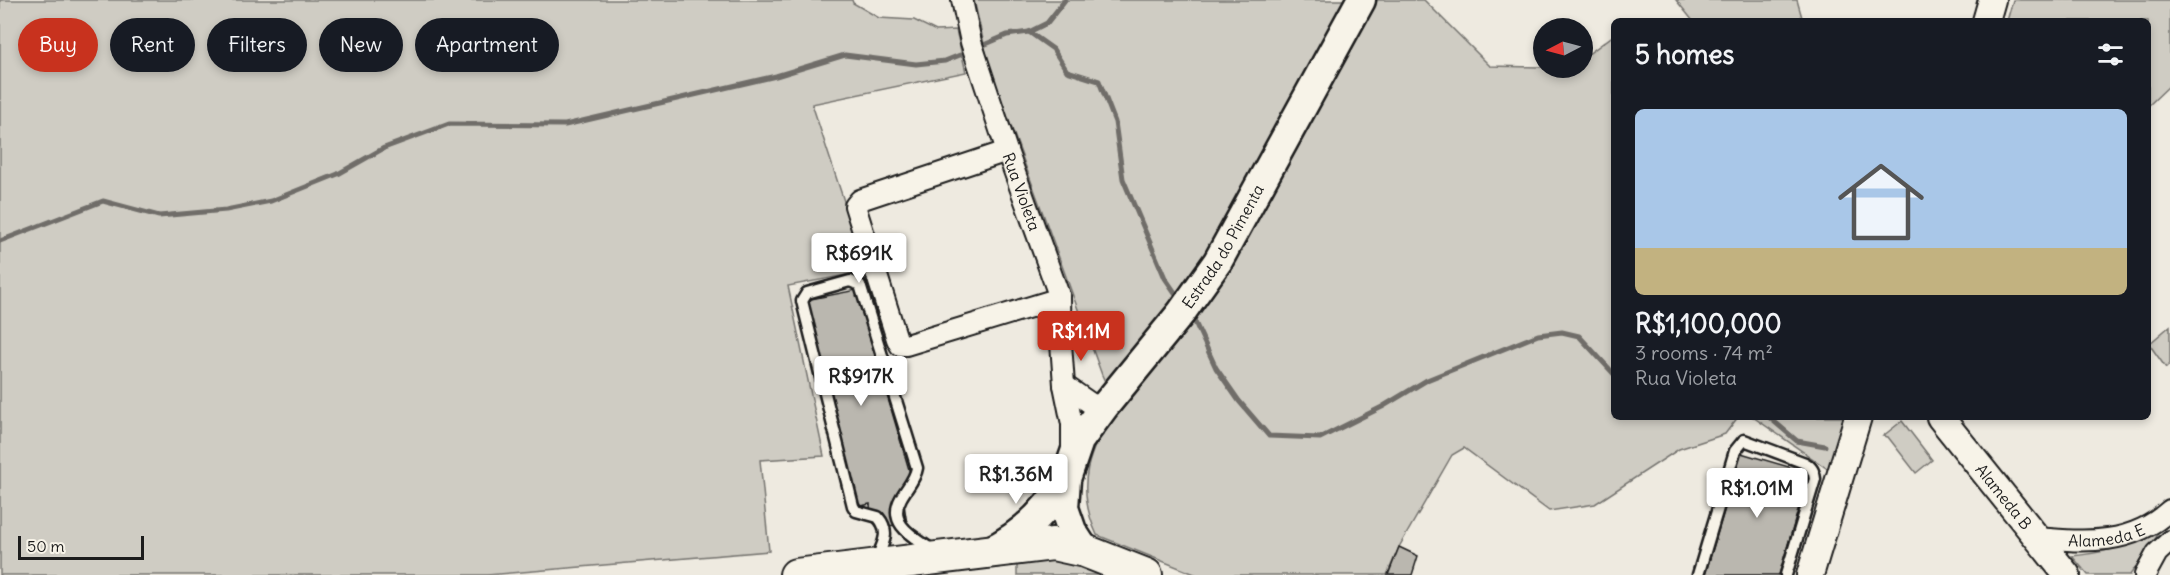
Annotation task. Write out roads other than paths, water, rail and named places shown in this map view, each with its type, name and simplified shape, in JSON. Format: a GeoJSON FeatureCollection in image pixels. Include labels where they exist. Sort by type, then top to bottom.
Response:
{"type":"FeatureCollection","features":[{"type":"Feature","properties":{"kind":"main road","name":"Estrada do Pimenta"},"geometry":{"type":"LineString","coordinates":[[996,564],[1011,540],[1026,528],[1053,499],[1087,427],[1181,313],[1218,261],[1361,0]]}},
{"type":"Feature","properties":{"kind":"main road","name":"Estrada do Pimenta"},"geometry":{"type":"LineString","coordinates":[[1069,468],[1066,517],[1085,551]]}},
{"type":"Feature","properties":{"kind":"main road"},"geometry":{"type":"LineString","coordinates":[[796,575],[945,559],[996,564],[1025,546],[1060,545],[1085,551],[1146,575]]}},
{"type":"Feature","properties":{"kind":"street","name":"Rua Violeta"},"geometry":{"type":"LineString","coordinates":[[962,0],[971,42],[1006,151],[1060,298],[1064,385],[1072,424],[1069,468]]}},
{"type":"Feature","properties":{"kind":"street"},"geometry":{"type":"LineString","coordinates":[[1985,18],[1990,0]]}},
{"type":"Feature","properties":{"kind":"street"},"geometry":{"type":"LineString","coordinates":[[1006,151],[860,200],[855,206],[897,339],[900,345],[906,345],[1060,298]]}},
{"type":"Feature","properties":{"kind":"street"},"geometry":{"type":"LineString","coordinates":[[1064,385],[1090,403],[1104,407]]}},
{"type":"Feature","properties":{"kind":"street"},"geometry":{"type":"LineString","coordinates":[[1810,575],[1857,420]]}},
{"type":"Feature","properties":{"kind":"street","name":"Alameda B"},"geometry":{"type":"LineString","coordinates":[[1942,420],[2067,575]]}},
{"type":"Feature","properties":{"kind":"street","name":"Alameda E"},"geometry":{"type":"LineString","coordinates":[[2037,538],[2087,542],[2108,541],[2146,528],[2170,510]]}},
{"type":"Feature","properties":{"kind":"street","name":"Alameda E"},"geometry":{"type":"LineString","coordinates":[[2145,575],[2157,553],[2170,541]]}},
{"type":"Feature","properties":{"kind":"lane"},"geometry":{"type":"LineString","coordinates":[[874,567],[886,537],[886,530],[878,517],[856,511],[853,506],[802,301],[807,293],[850,280],[860,285],[917,468],[916,476],[896,509],[897,519],[902,528],[945,559]]}},
{"type":"Feature","properties":{"kind":"lane"},"geometry":{"type":"LineString","coordinates":[[1698,575],[1735,451],[1744,440],[1805,463],[1814,473],[1815,479],[1786,575]]}},
{"type":"Feature","properties":{"kind":"waterway"},"geometry":{"type":"LineString","coordinates":[[1029,32],[1047,23],[1065,0]]}},
{"type":"Feature","properties":{"kind":"waterway"},"geometry":{"type":"LineString","coordinates":[[986,44],[1007,35],[1029,32],[1053,49],[1067,71],[1099,81],[1115,122],[1123,179],[1165,278],[1176,294]]}},
{"type":"Feature","properties":{"kind":"waterway"},"geometry":{"type":"LineString","coordinates":[[0,241],[103,201],[159,216],[226,210],[271,201],[338,174],[384,148],[449,124],[565,125],[776,76],[845,55],[916,64],[945,61],[960,55]]}},
{"type":"Feature","properties":{"kind":"waterway"},"geometry":{"type":"LineString","coordinates":[[1194,320],[1216,368],[1239,401],[1269,436],[1320,438],[1382,407],[1427,380],[1538,335],[1562,332],[1579,336],[1611,371]]}},
{"type":"Feature","properties":{"kind":"waterway"},"geometry":{"type":"LineString","coordinates":[[1772,420],[1797,441],[1825,446]]}}]}
